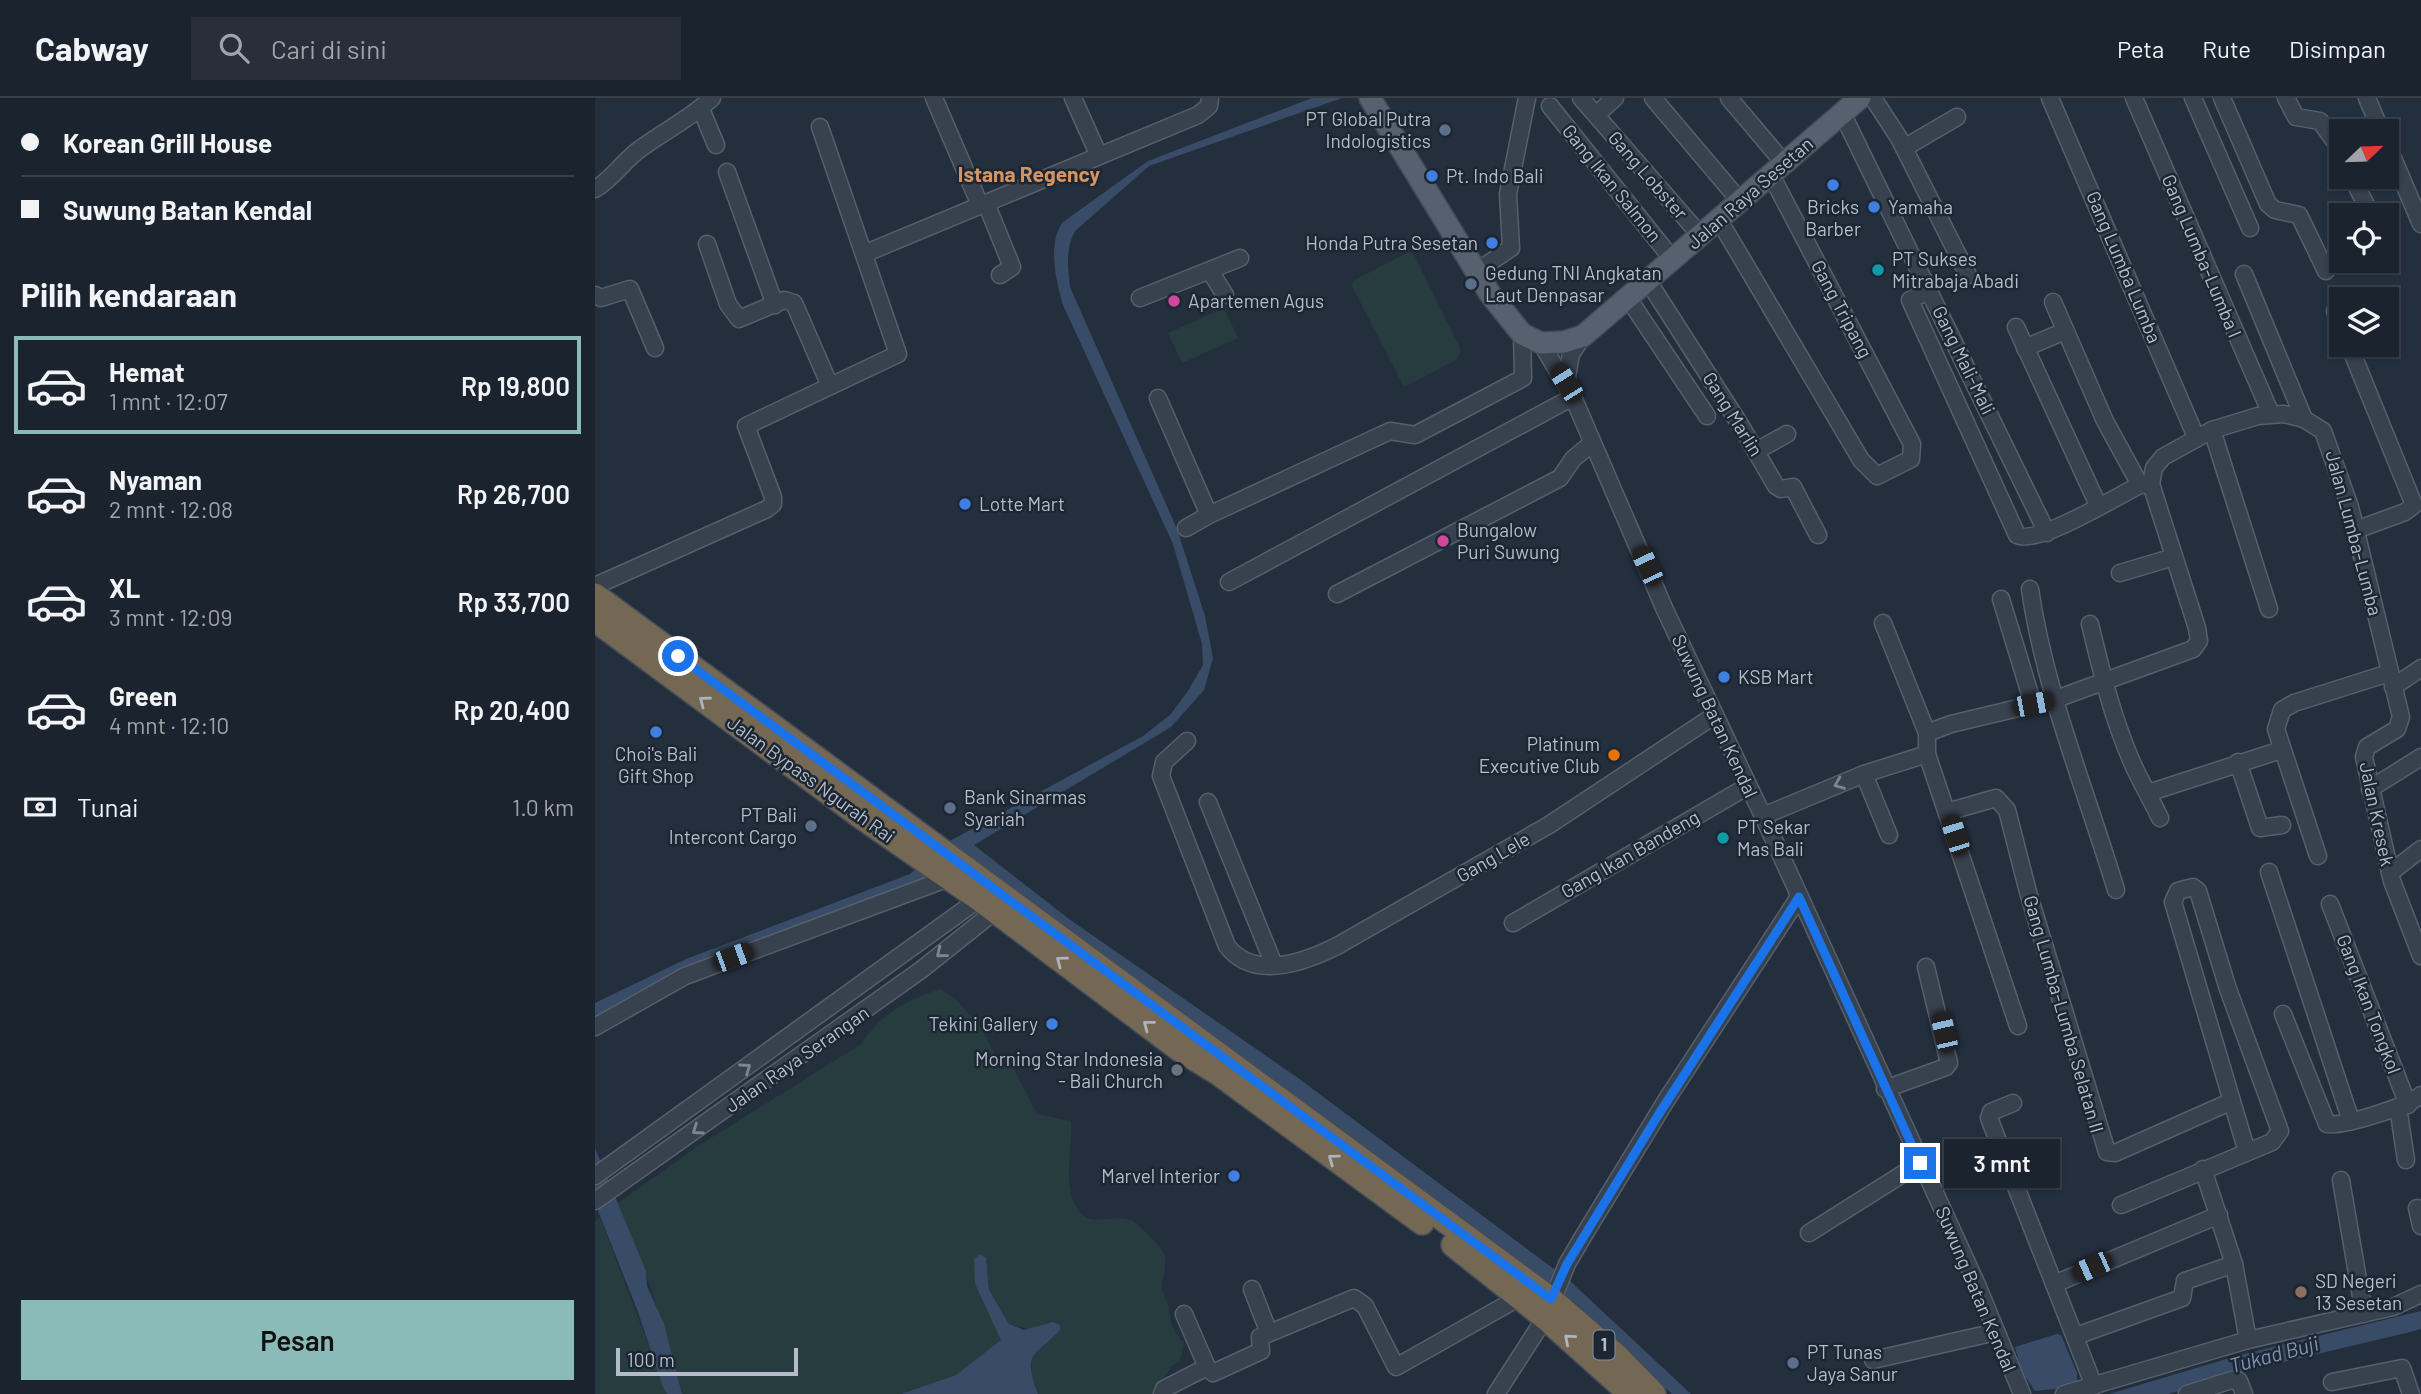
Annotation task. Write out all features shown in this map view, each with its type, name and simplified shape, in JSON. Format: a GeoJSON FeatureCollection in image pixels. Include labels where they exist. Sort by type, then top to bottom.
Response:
{"type":"FeatureCollection","features":[{"type":"Feature","properties":{"kind":"highway","name":"Jalan Bypass Ngurah Rai"},"geometry":{"type":"LineString","coordinates":[[595,595],[924,849],[987,905],[1117,991],[1520,1297],[1550,1303],[1630,1394]]}},
{"type":"Feature","properties":{"kind":"highway","name":"Jalan Bypass Ngurah Rai"},"geometry":{"type":"LineString","coordinates":[[595,620],[924,849]]}},
{"type":"Feature","properties":{"kind":"highway","name":"Jalan Bypass Ngurah Rai"},"geometry":{"type":"LineString","coordinates":[[950,871],[1550,1303],[1618,1357],[1654,1394]]}},
{"type":"Feature","properties":{"kind":"main road"},"geometry":{"type":"LineString","coordinates":[[1370,98],[1476,272],[1532,338]]}},
{"type":"Feature","properties":{"kind":"main road","name":"Jalan Raya Sesetan"},"geometry":{"type":"LineString","coordinates":[[1532,338],[1564,342],[1583,336],[1860,98]]}},
{"type":"Feature","properties":{"kind":"street"},"geometry":{"type":"LineString","coordinates":[[934,98],[1012,267],[1000,275]]}},
{"type":"Feature","properties":{"kind":"street"},"geometry":{"type":"LineString","coordinates":[[1073,98],[1099,156]]}},
{"type":"Feature","properties":{"kind":"street"},"geometry":{"type":"LineString","coordinates":[[866,253],[1198,115],[1209,106],[1210,98]]}},
{"type":"Feature","properties":{"kind":"street"},"geometry":{"type":"LineString","coordinates":[[1476,272],[1511,248],[1508,194],[1527,98]]}},
{"type":"Feature","properties":{"kind":"street","name":"Gang Lobster"},"geometry":{"type":"LineString","coordinates":[[1581,98],[1701,236]]}},
{"type":"Feature","properties":{"kind":"street","name":"Gang Lobster"},"geometry":{"type":"LineString","coordinates":[[1596,115],[1615,98]]}},
{"type":"Feature","properties":{"kind":"street"},"geometry":{"type":"LineString","coordinates":[[1653,98],[1740,201]]}},
{"type":"Feature","properties":{"kind":"street","name":"Gang Tripang"},"geometry":{"type":"LineString","coordinates":[[1719,220],[1848,441],[1872,473],[1884,475],[1911,459],[1912,443],[1778,169],[1729,98]]}},
{"type":"Feature","properties":{"kind":"street"},"geometry":{"type":"LineString","coordinates":[[1873,98],[1904,148],[1968,275]]}},
{"type":"Feature","properties":{"kind":"street","name":"Gang Lumba Lumba"},"geometry":{"type":"LineString","coordinates":[[2050,98],[2196,437]]}},
{"type":"Feature","properties":{"kind":"street","name":"Gang Lumba-Lumba I"},"geometry":{"type":"LineString","coordinates":[[2134,98],[2271,414]]}},
{"type":"Feature","properties":{"kind":"street"},"geometry":{"type":"LineString","coordinates":[[2193,98],[2250,228]]}},
{"type":"Feature","properties":{"kind":"street"},"geometry":{"type":"LineString","coordinates":[[2222,98],[2267,204],[2275,210],[2299,215],[2326,271]]}},
{"type":"Feature","properties":{"kind":"street"},"geometry":{"type":"LineString","coordinates":[[2286,98],[2296,117],[2320,121],[2329,133]]}},
{"type":"Feature","properties":{"kind":"street"},"geometry":{"type":"LineString","coordinates":[[2367,98],[2376,119]]}},
{"type":"Feature","properties":{"kind":"street"},"geometry":{"type":"LineString","coordinates":[[595,189],[608,181],[639,149],[706,103],[716,145]]}},
{"type":"Feature","properties":{"kind":"street","name":"Gang Ikan Salmon"},"geometry":{"type":"LineString","coordinates":[[1550,106],[1673,260]]}},
{"type":"Feature","properties":{"kind":"street","name":"Gang Mali-Mali"},"geometry":{"type":"LineString","coordinates":[[1842,113],[2047,533]]}},
{"type":"Feature","properties":{"kind":"street"},"geometry":{"type":"LineString","coordinates":[[1904,148],[1957,117]]}},
{"type":"Feature","properties":{"kind":"street"},"geometry":{"type":"LineString","coordinates":[[595,586],[767,509],[772,504],[773,497],[746,426],[894,359],[898,354],[866,253],[820,127]]}},
{"type":"Feature","properties":{"kind":"street"},"geometry":{"type":"LineString","coordinates":[[727,172],[775,305]]}},
{"type":"Feature","properties":{"kind":"street"},"geometry":{"type":"LineString","coordinates":[[2399,172],[2421,223]]}},
{"type":"Feature","properties":{"kind":"street"},"geometry":{"type":"LineString","coordinates":[[707,244],[736,316],[745,318],[784,300],[794,303],[830,386]]}},
{"type":"Feature","properties":{"kind":"street"},"geometry":{"type":"LineString","coordinates":[[1140,298],[1240,258]]}},
{"type":"Feature","properties":{"kind":"street"},"geometry":{"type":"LineString","coordinates":[[1210,271],[1225,295]]}},
{"type":"Feature","properties":{"kind":"street"},"geometry":{"type":"LineString","coordinates":[[2243,274],[2304,419]]}},
{"type":"Feature","properties":{"kind":"street","name":"Gang Marlin"},"geometry":{"type":"LineString","coordinates":[[1648,281],[1778,489],[1791,486],[1795,489],[1818,535]]}},
{"type":"Feature","properties":{"kind":"street"},"geometry":{"type":"LineString","coordinates":[[595,295],[601,298],[631,289],[655,348]]}},
{"type":"Feature","properties":{"kind":"street"},"geometry":{"type":"LineString","coordinates":[[1930,290],[1910,300],[2017,535],[2027,538],[2047,533],[2098,505],[2145,485],[2163,457],[2212,430],[2271,414],[2304,419]]}},
{"type":"Feature","properties":{"kind":"street"},"geometry":{"type":"LineString","coordinates":[[1628,298],[1707,416]]}},
{"type":"Feature","properties":{"kind":"street"},"geometry":{"type":"LineString","coordinates":[[1927,733],[2056,699],[2184,655],[2199,641],[2174,557],[2145,485],[2105,421],[2053,302]]}},
{"type":"Feature","properties":{"kind":"street"},"geometry":{"type":"LineString","coordinates":[[2016,327],[2098,505]]}},
{"type":"Feature","properties":{"kind":"street"},"geometry":{"type":"LineString","coordinates":[[2025,348],[2065,331]]}},
{"type":"Feature","properties":{"kind":"street"},"geometry":{"type":"LineString","coordinates":[[1229,582],[1569,390],[1571,354],[1583,336]]}},
{"type":"Feature","properties":{"kind":"street"},"geometry":{"type":"LineString","coordinates":[[1186,528],[1390,431],[1415,435],[1523,378],[1532,338]]}},
{"type":"Feature","properties":{"kind":"street","name":"Suwung Batan Kendal"},"geometry":{"type":"LineString","coordinates":[[1532,338],[1569,390],[1591,444],[1763,816],[2022,1394]]}},
{"type":"Feature","properties":{"kind":"street"},"geometry":{"type":"LineString","coordinates":[[2354,357],[2414,505],[2405,512],[2356,530]]}},
{"type":"Feature","properties":{"kind":"street"},"geometry":{"type":"LineString","coordinates":[[1158,398],[1209,515]]}},
{"type":"Feature","properties":{"kind":"street","name":"Jalan Lumba-Lumba"},"geometry":{"type":"LineString","coordinates":[[2304,419],[2323,431],[2329,442],[2356,530],[2391,680]]}},
{"type":"Feature","properties":{"kind":"street"},"geometry":{"type":"LineString","coordinates":[[2212,430],[2269,609]]}},
{"type":"Feature","properties":{"kind":"street"},"geometry":{"type":"LineString","coordinates":[[1756,451],[1787,434]]}},
{"type":"Feature","properties":{"kind":"street"},"geometry":{"type":"LineString","coordinates":[[1337,594],[1560,478],[1573,458],[1591,444]]}},
{"type":"Feature","properties":{"kind":"street"},"geometry":{"type":"LineString","coordinates":[[2120,573],[2174,557]]}},
{"type":"Feature","properties":{"kind":"street"},"geometry":{"type":"LineString","coordinates":[[2030,589],[2040,645],[2116,890]]}},
{"type":"Feature","properties":{"kind":"street"},"geometry":{"type":"LineString","coordinates":[[2001,599],[2033,704]]}},
{"type":"Feature","properties":{"kind":"street"},"geometry":{"type":"LineString","coordinates":[[1883,623],[1927,733],[1927,754],[2018,1026]]}},
{"type":"Feature","properties":{"kind":"street"},"geometry":{"type":"LineString","coordinates":[[2090,624],[2103,681],[2131,762],[2160,818]]}},
{"type":"Feature","properties":{"kind":"street"},"geometry":{"type":"LineString","coordinates":[[2318,856],[2293,774],[2281,750],[2276,729],[2283,710],[2294,703],[2391,680],[2421,668]]}},
{"type":"Feature","properties":{"kind":"street","name":"Jalan Kresek"},"geometry":{"type":"LineString","coordinates":[[2391,680],[2400,724],[2364,751],[2389,873],[2417,935],[2421,956]]}},
{"type":"Feature","properties":{"kind":"street","name":"Gang Lele"},"geometry":{"type":"LineString","coordinates":[[1187,741],[1164,762],[1161,776],[1227,946],[1244,961],[1274,965],[1302,962],[1337,946],[1549,825],[1715,715]]}},
{"type":"Feature","properties":{"kind":"street"},"geometry":{"type":"LineString","coordinates":[[2148,793],[2281,750]]}},
{"type":"Feature","properties":{"kind":"street"},"geometry":{"type":"LineString","coordinates":[[1763,816],[1864,774],[1927,754]]}},
{"type":"Feature","properties":{"kind":"street"},"geometry":{"type":"LineString","coordinates":[[2370,789],[2421,757]]}},
{"type":"Feature","properties":{"kind":"street"},"geometry":{"type":"LineString","coordinates":[[2238,762],[2260,828],[2282,825]]}},
{"type":"Feature","properties":{"kind":"street"},"geometry":{"type":"LineString","coordinates":[[1864,774],[1889,835]]}},
{"type":"Feature","properties":{"kind":"street","name":"Gang Ikan Bandeng"},"geometry":{"type":"LineString","coordinates":[[1513,923],[1748,786]]}},
{"type":"Feature","properties":{"kind":"street","name":"Gang Lumba-Lumba Selatan II"},"geometry":{"type":"LineString","coordinates":[[1947,811],[1996,798],[2007,810],[2036,918],[2107,1152],[2115,1153],[2230,1102]]}},
{"type":"Feature","properties":{"kind":"street"},"geometry":{"type":"LineString","coordinates":[[1208,802],[1274,965]]}},
{"type":"Feature","properties":{"kind":"street"},"geometry":{"type":"LineString","coordinates":[[2389,873],[2421,849]]}},
{"type":"Feature","properties":{"kind":"street"},"geometry":{"type":"LineString","coordinates":[[595,1027],[685,976],[950,871]]}},
{"type":"Feature","properties":{"kind":"street"},"geometry":{"type":"LineString","coordinates":[[2269,873],[2351,1121]]}},
{"type":"Feature","properties":{"kind":"street"},"geometry":{"type":"LineString","coordinates":[[2121,1205],[2272,1142],[2280,1131],[2228,989],[2198,891],[2193,887],[2178,891],[2173,902],[2230,1102],[2247,1152]]}},
{"type":"Feature","properties":{"kind":"street"},"geometry":{"type":"LineString","coordinates":[[1496,1394],[1550,1303],[1567,1264],[1667,1099],[1799,897]]}},
{"type":"Feature","properties":{"kind":"street","name":"Gang Ikan Tongkol"},"geometry":{"type":"LineString","coordinates":[[2330,904],[2409,1102],[2406,1160]]}},
{"type":"Feature","properties":{"kind":"street","name":"Jalan Raya Serangan"},"geometry":{"type":"LineString","coordinates":[[595,1176],[987,905]]}},
{"type":"Feature","properties":{"kind":"street","name":"Jalan Raya Serangan"},"geometry":{"type":"LineString","coordinates":[[595,1201],[921,970],[987,905]]}},
{"type":"Feature","properties":{"kind":"street"},"geometry":{"type":"LineString","coordinates":[[1885,1089],[1946,1067],[1949,1063],[1926,967]]}},
{"type":"Feature","properties":{"kind":"street"},"geometry":{"type":"LineString","coordinates":[[2283,1014],[2323,1119],[2333,1125],[2409,1102]]}},
{"type":"Feature","properties":{"kind":"street"},"geometry":{"type":"LineString","coordinates":[[2013,1103],[1991,1111],[1989,1118],[2033,1238],[2076,1336],[2094,1386]]}},
{"type":"Feature","properties":{"kind":"street"},"geometry":{"type":"LineString","coordinates":[[1809,1233],[1920,1163]]}},
{"type":"Feature","properties":{"kind":"street"},"geometry":{"type":"LineString","coordinates":[[2203,1169],[2234,1264],[2248,1340]]}},
{"type":"Feature","properties":{"kind":"street"},"geometry":{"type":"LineString","coordinates":[[2341,1180],[2364,1314]]}},
{"type":"Feature","properties":{"kind":"street"},"geometry":{"type":"LineString","coordinates":[[2417,1209],[2421,1226]]}},
{"type":"Feature","properties":{"kind":"street"},"geometry":{"type":"LineString","coordinates":[[2054,1284],[2219,1215]]}},
{"type":"Feature","properties":{"kind":"street"},"geometry":{"type":"LineString","coordinates":[[2076,1336],[2182,1298],[2185,1281],[2234,1264]]}},
{"type":"Feature","properties":{"kind":"street"},"geometry":{"type":"LineString","coordinates":[[1252,1289],[1269,1334]]}},
{"type":"Feature","properties":{"kind":"street"},"geometry":{"type":"LineString","coordinates":[[2064,1394],[2248,1340],[2393,1307],[2421,1294]]}},
{"type":"Feature","properties":{"kind":"street"},"geometry":{"type":"LineString","coordinates":[[1184,1314],[1207,1367],[1216,1373],[1261,1352],[1258,1338],[1354,1298],[1359,1299],[1396,1367],[1520,1297]]}},
{"type":"Feature","properties":{"kind":"street"},"geometry":{"type":"LineString","coordinates":[[1873,1360],[1996,1332]]}},
{"type":"Feature","properties":{"kind":"street"},"geometry":{"type":"LineString","coordinates":[[1162,1394],[1164,1389],[1207,1367]]}},
{"type":"Feature","properties":{"kind":"street"},"geometry":{"type":"LineString","coordinates":[[2332,1381],[2402,1368],[2407,1393]]}},
{"type":"Feature","properties":{"kind":"street"},"geometry":{"type":"LineString","coordinates":[[2187,1394],[2232,1380],[2241,1388]]}},
{"type":"Feature","properties":{"kind":"green space"},"geometry":{"type":"Polygon","coordinates":[[[1408,252],[1413,253],[1461,350],[1456,360],[1404,387],[1352,286],[1353,281],[1408,252]]]}},
{"type":"Feature","properties":{"kind":"green space"},"geometry":{"type":"Polygon","coordinates":[[[1224,308],[1238,338],[1182,363],[1168,333],[1224,308]]]}},
{"type":"Feature","properties":{"kind":"green space"},"geometry":{"type":"Polygon","coordinates":[[[941,989],[957,1000],[981,1028],[997,1058],[1011,1063],[1037,1114],[1071,1121],[1071,1196],[1080,1213],[1092,1219],[1131,1220],[1161,1249],[1165,1259],[1162,1290],[1172,1326],[1184,1343],[1180,1362],[1173,1365],[1152,1394],[1038,1394],[1032,1375],[1032,1360],[1039,1349],[1054,1336],[1053,1322],[1031,1330],[1009,1324],[989,1290],[987,1267],[975,1284],[1002,1340],[956,1375],[901,1394],[682,1394],[654,1297],[618,1203],[698,1146],[861,1044],[877,1024],[896,1009],[941,989]]]}},
{"type":"Feature","properties":{"kind":"green space"},"geometry":{"type":"Polygon","coordinates":[[[600,1217],[667,1394],[595,1394],[595,1222],[600,1217]]]}},
{"type":"Feature","properties":{"kind":"water"},"geometry":{"type":"Polygon","coordinates":[[[1312,98],[1342,98],[1149,166],[1075,231],[1068,259],[1070,287],[1177,529],[1205,616],[1213,658],[1204,690],[1171,727],[974,845],[1069,919],[1298,1078],[1570,1281],[1691,1394],[1672,1394],[1578,1305],[961,852],[924,879],[595,1020],[595,1003],[686,959],[910,874],[946,843],[1143,736],[1170,715],[1203,665],[1202,644],[1173,544],[1063,305],[1054,262],[1055,240],[1063,222],[1148,161],[1312,98]]]}},
{"type":"Feature","properties":{"kind":"water"},"geometry":{"type":"Polygon","coordinates":[[[595,1148],[646,1271],[647,1286],[664,1324],[682,1394],[667,1394],[663,1387],[638,1312],[595,1203],[595,1148]]]}},
{"type":"Feature","properties":{"kind":"water"},"geometry":{"type":"Polygon","coordinates":[[[980,1254],[986,1258],[989,1290],[1009,1324],[1024,1330],[1053,1322],[1060,1325],[1060,1330],[1038,1351],[1031,1362],[1038,1394],[901,1394],[956,1375],[1001,1340],[975,1284],[974,1259],[980,1254]]]}},
{"type":"Feature","properties":{"kind":"water","name":"Tukad Buji"},"geometry":{"type":"Polygon","coordinates":[[[2421,1311],[2421,1329],[2406,1333],[2258,1368],[2168,1394],[2109,1394],[2240,1355],[2421,1311]]]}},
{"type":"Feature","properties":{"kind":"water"},"geometry":{"type":"Polygon","coordinates":[[[2061,1335],[2077,1373],[2077,1381],[2063,1388],[2035,1391],[2022,1372],[2015,1347],[2061,1335]]]}},
{"type":"Feature","properties":{"kind":"place","name":"PT Global Putra Indologistics"},"geometry":{"type":"Point","coordinates":[1445,130]}},
{"type":"Feature","properties":{"kind":"place","name":"Pt. Indo Bali"},"geometry":{"type":"Point","coordinates":[1432,176]}},
{"type":"Feature","properties":{"kind":"place","name":"Bricks Barber"},"geometry":{"type":"Point","coordinates":[1833,185]}},
{"type":"Feature","properties":{"kind":"place","name":"Yamaha"},"geometry":{"type":"Point","coordinates":[1874,207]}},
{"type":"Feature","properties":{"kind":"place","name":"Honda Putra Sesetan"},"geometry":{"type":"Point","coordinates":[1492,243]}},
{"type":"Feature","properties":{"kind":"place","name":"PT Sukses Mitrabaja Abadi"},"geometry":{"type":"Point","coordinates":[1878,270]}},
{"type":"Feature","properties":{"kind":"place","name":"Gedung TNI Angkatan Laut Denpasar"},"geometry":{"type":"Point","coordinates":[1471,284]}},
{"type":"Feature","properties":{"kind":"place","name":"Apartemen Agus"},"geometry":{"type":"Point","coordinates":[1174,301]}},
{"type":"Feature","properties":{"kind":"place","name":"Lotte Mart"},"geometry":{"type":"Point","coordinates":[965,504]}},
{"type":"Feature","properties":{"kind":"place","name":"Bungalow Puri Suwung"},"geometry":{"type":"Point","coordinates":[1443,541]}},
{"type":"Feature","properties":{"kind":"place","name":"KSB Mart"},"geometry":{"type":"Point","coordinates":[1724,677]}},
{"type":"Feature","properties":{"kind":"place","name":"Choi's Bali Gift Shop"},"geometry":{"type":"Point","coordinates":[656,732]}},
{"type":"Feature","properties":{"kind":"place","name":"Platinum Executive Club"},"geometry":{"type":"Point","coordinates":[1614,755]}},
{"type":"Feature","properties":{"kind":"place","name":"Bank Sinarmas Syariah"},"geometry":{"type":"Point","coordinates":[950,808]}},
{"type":"Feature","properties":{"kind":"place","name":"PT Bali Intercont Cargo"},"geometry":{"type":"Point","coordinates":[811,826]}},
{"type":"Feature","properties":{"kind":"place","name":"PT Sekar Mas Bali"},"geometry":{"type":"Point","coordinates":[1723,838]}},
{"type":"Feature","properties":{"kind":"place","name":"Tekini Gallery"},"geometry":{"type":"Point","coordinates":[1052,1024]}},
{"type":"Feature","properties":{"kind":"place","name":"Morning Star Indonesia - Bali Church"},"geometry":{"type":"Point","coordinates":[1177,1070]}},
{"type":"Feature","properties":{"kind":"place","name":"Marvel Interior"},"geometry":{"type":"Point","coordinates":[1234,1176]}},
{"type":"Feature","properties":{"kind":"place","name":"SD Negeri 13 Sesetan"},"geometry":{"type":"Point","coordinates":[2301,1292]}},
{"type":"Feature","properties":{"kind":"place","name":"PT Tunas Jaya Sanur"},"geometry":{"type":"Point","coordinates":[1793,1363]}},
{"type":"Feature","properties":{"kind":"district","name":"Istana Regency"},"geometry":{"type":"Point","coordinates":[1029,175]}},
{"type":"Feature","properties":{"kind":"route"},"geometry":{"type":"LineString","coordinates":[[678,656],[1551,1299],[1567,1264],[1657,1117],[1799,897],[1920,1163]]}}]}
